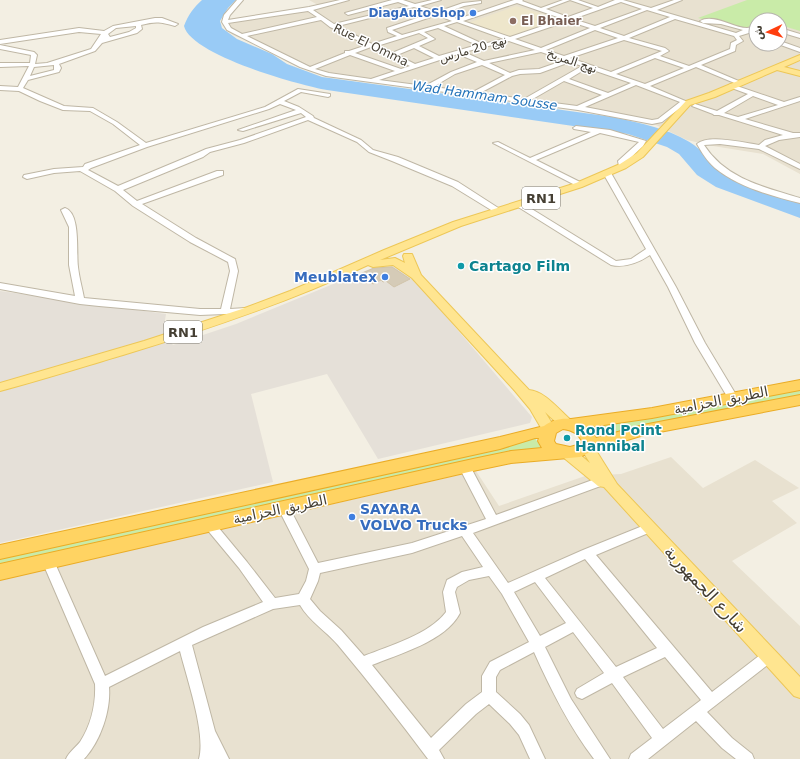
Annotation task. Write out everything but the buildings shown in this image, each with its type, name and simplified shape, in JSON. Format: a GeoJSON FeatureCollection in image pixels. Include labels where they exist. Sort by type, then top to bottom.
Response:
{"type":"FeatureCollection","features":[{"type":"Feature","properties":{"kind":"highway","name":"الطريق الحزامية"},"geometry":{"type":"LineString","coordinates":[[0,552],[500,443],[535,432],[548,430],[559,425],[652,413],[800,385]]}},
{"type":"Feature","properties":{"kind":"highway","name":"الطريق الحزامية"},"geometry":{"type":"LineString","coordinates":[[0,572],[511,457],[580,452],[587,447],[643,430],[800,400]]}},
{"type":"Feature","properties":{"kind":"highway"},"geometry":{"type":"LineString","coordinates":[[568,424],[576,426],[585,432],[589,440],[587,447]]}},
{"type":"Feature","properties":{"kind":"highway"},"geometry":{"type":"LineString","coordinates":[[548,430],[546,439],[548,444],[565,453]]}},
{"type":"Feature","properties":{"kind":"main road","name":"RN1"},"geometry":{"type":"LineString","coordinates":[[0,387],[140,347],[246,311],[362,265],[392,255],[424,237],[457,224],[579,186],[623,166],[640,155],[664,127],[690,104],[800,57]]}},
{"type":"Feature","properties":{"kind":"main road"},"geometry":{"type":"LineString","coordinates":[[777,67],[800,74]]}},
{"type":"Feature","properties":{"kind":"main road","name":"RN1"},"geometry":{"type":"LineString","coordinates":[[392,255],[404,260],[424,237]]}},
{"type":"Feature","properties":{"kind":"main road"},"geometry":{"type":"LineString","coordinates":[[392,255],[416,276],[520,388],[535,406],[548,430]]}},
{"type":"Feature","properties":{"kind":"main road"},"geometry":{"type":"LineString","coordinates":[[408,255],[416,276]]}},
{"type":"Feature","properties":{"kind":"main road"},"geometry":{"type":"LineString","coordinates":[[520,388],[540,400],[568,424]]}},
{"type":"Feature","properties":{"kind":"main road","name":"شارع الجمهورية"},"geometry":{"type":"LineString","coordinates":[[587,447],[607,485]]}},
{"type":"Feature","properties":{"kind":"main road","name":"شارع الجمهورية"},"geometry":{"type":"LineString","coordinates":[[565,453],[607,485],[800,690]]}},
{"type":"Feature","properties":{"kind":"street"},"geometry":{"type":"LineString","coordinates":[[240,0],[227,15],[225,22],[229,29],[309,69],[328,74],[578,108],[656,122],[690,104]]}},
{"type":"Feature","properties":{"kind":"street"},"geometry":{"type":"LineString","coordinates":[[225,22],[309,10],[344,0]]}},
{"type":"Feature","properties":{"kind":"street"},"geometry":{"type":"LineString","coordinates":[[348,13],[398,0]]}},
{"type":"Feature","properties":{"kind":"street","name":"نهج المريخ"},"geometry":{"type":"LineString","coordinates":[[398,0],[636,82],[716,114],[791,135]]}},
{"type":"Feature","properties":{"kind":"street"},"geometry":{"type":"LineString","coordinates":[[332,26],[438,0]]}},
{"type":"Feature","properties":{"kind":"street"},"geometry":{"type":"LineString","coordinates":[[539,10],[568,0]]}},
{"type":"Feature","properties":{"kind":"street"},"geometry":{"type":"LineString","coordinates":[[619,0],[736,35],[748,30]]}},
{"type":"Feature","properties":{"kind":"street","name":"نهج 20 مارس"},"geometry":{"type":"LineString","coordinates":[[371,80],[399,70],[509,39],[568,20],[600,9],[619,0]]}},
{"type":"Feature","properties":{"kind":"street"},"geometry":{"type":"LineString","coordinates":[[630,4],[641,0]]}},
{"type":"Feature","properties":{"kind":"street"},"geometry":{"type":"LineString","coordinates":[[426,88],[456,72],[483,62],[514,57],[541,50],[595,28],[679,0]]}},
{"type":"Feature","properties":{"kind":"street"},"geometry":{"type":"LineString","coordinates":[[309,69],[347,52],[456,21],[518,1],[568,20],[666,50],[666,52],[611,74]]}},
{"type":"Feature","properties":{"kind":"street"},"geometry":{"type":"LineString","coordinates":[[578,1],[600,9]]}},
{"type":"Feature","properties":{"kind":"street"},"geometry":{"type":"LineString","coordinates":[[401,36],[390,31],[389,29],[466,4],[480,2]]}},
{"type":"Feature","properties":{"kind":"street"},"geometry":{"type":"LineString","coordinates":[[489,6],[495,8]]}},
{"type":"Feature","properties":{"kind":"street","name":"Rue El Omma"},"geometry":{"type":"LineString","coordinates":[[309,10],[332,26],[414,66]]}},
{"type":"Feature","properties":{"kind":"street"},"geometry":{"type":"LineString","coordinates":[[282,14],[296,24]]}},
{"type":"Feature","properties":{"kind":"street"},"geometry":{"type":"LineString","coordinates":[[259,17],[275,28]]}},
{"type":"Feature","properties":{"kind":"street"},"geometry":{"type":"LineString","coordinates":[[474,94],[510,75],[519,72],[540,71],[602,44],[624,38],[675,17]]}},
{"type":"Feature","properties":{"kind":"street"},"geometry":{"type":"LineString","coordinates":[[242,36],[321,18]]}},
{"type":"Feature","properties":{"kind":"street"},"geometry":{"type":"LineString","coordinates":[[98,45],[105,33],[115,27],[159,19],[175,24]]}},
{"type":"Feature","properties":{"kind":"street"},"geometry":{"type":"LineString","coordinates":[[683,19],[721,22],[748,30]]}},
{"type":"Feature","properties":{"kind":"street"},"geometry":{"type":"LineString","coordinates":[[0,65],[25,64],[42,66],[56,64],[85,54],[108,39],[134,32],[139,29],[138,24]]}},
{"type":"Feature","properties":{"kind":"street"},"geometry":{"type":"LineString","coordinates":[[439,26],[483,46]]}},
{"type":"Feature","properties":{"kind":"street"},"geometry":{"type":"LineString","coordinates":[[0,42],[82,29],[105,33]]}},
{"type":"Feature","properties":{"kind":"street"},"geometry":{"type":"LineString","coordinates":[[392,55],[428,42],[432,39],[418,31]]}},
{"type":"Feature","properties":{"kind":"street"},"geometry":{"type":"LineString","coordinates":[[788,32],[800,36]]}},
{"type":"Feature","properties":{"kind":"street"},"geometry":{"type":"LineString","coordinates":[[105,33],[108,39]]}},
{"type":"Feature","properties":{"kind":"street"},"geometry":{"type":"LineString","coordinates":[[645,86],[733,50],[733,44],[740,41],[736,35]]}},
{"type":"Feature","properties":{"kind":"street"},"geometry":{"type":"LineString","coordinates":[[416,46],[439,58]]}},
{"type":"Feature","properties":{"kind":"street"},"geometry":{"type":"LineString","coordinates":[[788,46],[800,50]]}},
{"type":"Feature","properties":{"kind":"street"},"geometry":{"type":"LineString","coordinates":[[0,47],[32,53],[34,55],[32,66],[20,89]]}},
{"type":"Feature","properties":{"kind":"street"},"geometry":{"type":"LineString","coordinates":[[347,52],[399,70]]}},
{"type":"Feature","properties":{"kind":"street"},"geometry":{"type":"LineString","coordinates":[[459,52],[510,75]]}},
{"type":"Feature","properties":{"kind":"street"},"geometry":{"type":"LineString","coordinates":[[656,56],[739,83]]}},
{"type":"Feature","properties":{"kind":"street"},"geometry":{"type":"LineString","coordinates":[[26,79],[57,71],[58,68],[56,64]]}},
{"type":"Feature","properties":{"kind":"street"},"geometry":{"type":"LineString","coordinates":[[525,101],[586,66]]}},
{"type":"Feature","properties":{"kind":"street"},"geometry":{"type":"LineString","coordinates":[[564,79],[608,95]]}},
{"type":"Feature","properties":{"kind":"street"},"geometry":{"type":"LineString","coordinates":[[578,108],[636,82]]}},
{"type":"Feature","properties":{"kind":"street"},"geometry":{"type":"LineString","coordinates":[[731,86],[782,104]]}},
{"type":"Feature","properties":{"kind":"street"},"geometry":{"type":"LineString","coordinates":[[0,88],[20,89],[57,107],[91,109],[145,146]]}},
{"type":"Feature","properties":{"kind":"street"},"geometry":{"type":"LineString","coordinates":[[27,177],[54,171],[83,169],[145,146],[266,108],[300,90],[328,95]]}},
{"type":"Feature","properties":{"kind":"street"},"geometry":{"type":"LineString","coordinates":[[716,114],[754,93]]}},
{"type":"Feature","properties":{"kind":"street"},"geometry":{"type":"LineString","coordinates":[[737,119],[757,114],[782,104],[800,99]]}},
{"type":"Feature","properties":{"kind":"street"},"geometry":{"type":"LineString","coordinates":[[278,101],[311,116],[309,118]]}},
{"type":"Feature","properties":{"kind":"street"},"geometry":{"type":"LineString","coordinates":[[241,130],[302,111]]}},
{"type":"Feature","properties":{"kind":"street"},"geometry":{"type":"LineString","coordinates":[[118,189],[200,155],[208,150],[242,142],[309,118],[359,141],[371,151],[395,159],[455,184],[499,212]]}},
{"type":"Feature","properties":{"kind":"street"},"geometry":{"type":"LineString","coordinates":[[576,128],[643,140],[641,145],[622,161],[623,166]]}},
{"type":"Feature","properties":{"kind":"street"},"geometry":{"type":"LineString","coordinates":[[531,160],[598,131]]}},
{"type":"Feature","properties":{"kind":"street"},"geometry":{"type":"LineString","coordinates":[[761,147],[761,145],[765,142],[791,135],[800,135]]}},
{"type":"Feature","properties":{"kind":"street"},"geometry":{"type":"LineString","coordinates":[[800,167],[761,147],[721,142],[705,142],[700,144],[711,159],[728,174],[743,181],[800,201]]}},
{"type":"Feature","properties":{"kind":"street"},"geometry":{"type":"LineString","coordinates":[[496,143],[579,186]]}},
{"type":"Feature","properties":{"kind":"street"},"geometry":{"type":"LineString","coordinates":[[83,169],[86,173],[118,189],[136,204],[193,240],[232,261],[234,271],[225,312]]}},
{"type":"Feature","properties":{"kind":"street"},"geometry":{"type":"LineString","coordinates":[[136,204],[220,173]]}},
{"type":"Feature","properties":{"kind":"street"},"geometry":{"type":"LineString","coordinates":[[607,173],[672,287],[700,343],[733,398]]}},
{"type":"Feature","properties":{"kind":"street"},"geometry":{"type":"LineString","coordinates":[[519,205],[614,263],[624,264],[630,262],[651,250]]}},
{"type":"Feature","properties":{"kind":"street"},"geometry":{"type":"LineString","coordinates":[[64,210],[73,227],[72,260],[74,278],[80,301]]}},
{"type":"Feature","properties":{"kind":"street"},"geometry":{"type":"LineString","coordinates":[[0,286],[80,301],[164,309],[225,312],[246,311]]}},
{"type":"Feature","properties":{"kind":"street"},"geometry":{"type":"LineString","coordinates":[[465,467],[493,521]]}},
{"type":"Feature","properties":{"kind":"street"},"geometry":{"type":"LineString","coordinates":[[315,569],[412,548],[607,485]]}},
{"type":"Feature","properties":{"kind":"street"},"geometry":{"type":"LineString","coordinates":[[284,508],[315,569],[312,581],[303,599]]}},
{"type":"Feature","properties":{"kind":"street"},"geometry":{"type":"LineString","coordinates":[[209,524],[243,565],[272,604]]}},
{"type":"Feature","properties":{"kind":"street"},"geometry":{"type":"LineString","coordinates":[[506,590],[587,553],[649,528]]}},
{"type":"Feature","properties":{"kind":"street"},"geometry":{"type":"LineString","coordinates":[[465,531],[506,590],[538,644],[564,702],[580,730],[603,759]]}},
{"type":"Feature","properties":{"kind":"street"},"geometry":{"type":"LineString","coordinates":[[587,553],[711,701]]}},
{"type":"Feature","properties":{"kind":"street"},"geometry":{"type":"LineString","coordinates":[[48,561],[102,684],[104,693],[102,706],[84,749],[73,759]]}},
{"type":"Feature","properties":{"kind":"street"},"geometry":{"type":"LineString","coordinates":[[362,663],[426,636],[452,616],[453,613],[449,592],[451,584],[466,576],[493,570]]}},
{"type":"Feature","properties":{"kind":"street"},"geometry":{"type":"LineString","coordinates":[[538,576],[614,675],[624,692],[662,739]]}},
{"type":"Feature","properties":{"kind":"street"},"geometry":{"type":"LineString","coordinates":[[102,684],[185,644],[208,631],[272,604],[303,599]]}},
{"type":"Feature","properties":{"kind":"street"},"geometry":{"type":"LineString","coordinates":[[303,599],[306,605],[331,628],[362,663],[434,754],[471,709],[489,695],[490,676],[495,666],[575,625]]}},
{"type":"Feature","properties":{"kind":"street"},"geometry":{"type":"LineString","coordinates":[[185,644],[208,733],[222,759]]}},
{"type":"Feature","properties":{"kind":"street"},"geometry":{"type":"LineString","coordinates":[[582,693],[614,675],[667,650]]}},
{"type":"Feature","properties":{"kind":"street"},"geometry":{"type":"LineString","coordinates":[[636,759],[769,656]]}},
{"type":"Feature","properties":{"kind":"street"},"geometry":{"type":"LineString","coordinates":[[489,695],[516,719],[524,730],[538,759]]}},
{"type":"Feature","properties":{"kind":"street"},"geometry":{"type":"LineString","coordinates":[[697,712],[727,743],[746,759]]}},
{"type":"Feature","properties":{"kind":"street"},"geometry":{"type":"LineString","coordinates":[[206,759],[208,752],[208,733]]}},
{"type":"Feature","properties":{"kind":"shaded area"},"geometry":{"type":"Polygon","coordinates":[[[309,0],[800,0],[800,174],[763,154],[687,140],[656,125],[580,110],[474,94],[364,82],[327,76],[294,65],[274,53],[233,35],[225,29],[223,20],[290,11],[318,5],[309,0]]]}},
{"type":"Feature","properties":{"kind":"shaded area","name":"El Bhaier"},"geometry":{"type":"Polygon","coordinates":[[[516,6],[558,19],[510,38],[468,23],[516,6]]]}},
{"type":"Feature","properties":{"kind":"shaded area"},"geometry":{"type":"Polygon","coordinates":[[[382,264],[393,266],[414,279],[532,417],[530,423],[378,459],[327,374],[251,394],[273,482],[0,543],[0,291],[166,314],[163,332],[173,345],[236,324],[382,264]]]}},
{"type":"Feature","properties":{"kind":"shaded area"},"geometry":{"type":"Polygon","coordinates":[[[671,457],[703,488],[755,460],[799,488],[772,501],[797,523],[732,561],[800,626],[800,759],[0,759],[0,577],[242,525],[476,471],[499,506],[585,476],[621,474],[671,457]]]}},
{"type":"Feature","properties":{"kind":"green space"},"geometry":{"type":"Polygon","coordinates":[[[747,0],[800,0],[800,31],[788,27],[788,12],[748,12],[748,29],[698,18],[747,0]]]}},
{"type":"Feature","properties":{"kind":"green space"},"geometry":{"type":"Polygon","coordinates":[[[800,388],[800,397],[599,439],[596,432],[588,424],[800,388]]]}},
{"type":"Feature","properties":{"kind":"green space"},"geometry":{"type":"Polygon","coordinates":[[[534,436],[543,451],[0,567],[0,555],[534,436]]]}},
{"type":"Feature","properties":{"kind":"water"},"geometry":{"type":"Polygon","coordinates":[[[202,0],[236,0],[228,8],[220,21],[222,28],[237,39],[272,54],[287,64],[322,77],[613,117],[644,124],[665,131],[685,139],[694,145],[723,174],[736,182],[800,203],[800,218],[716,187],[697,175],[679,154],[667,147],[628,134],[327,90],[293,82],[247,67],[205,48],[191,37],[184,26],[187,18],[196,5],[202,0]]]}},
{"type":"Feature","properties":{"kind":"place","name":"DiagAutoShop"},"geometry":{"type":"Point","coordinates":[473,13]}},
{"type":"Feature","properties":{"kind":"place","name":"El Bhaier"},"geometry":{"type":"Point","coordinates":[513,21]}},
{"type":"Feature","properties":{"kind":"place","name":"Cartago Film"},"geometry":{"type":"Point","coordinates":[461,266]}},
{"type":"Feature","properties":{"kind":"place","name":"Meublatex"},"geometry":{"type":"Point","coordinates":[385,277]}},
{"type":"Feature","properties":{"kind":"place","name":"Rond Point Hannibal"},"geometry":{"type":"Point","coordinates":[567,438]}},
{"type":"Feature","properties":{"kind":"place","name":"SAYARA VOLVO Trucks"},"geometry":{"type":"Point","coordinates":[352,517]}},
{"type":"Feature","properties":{"kind":"water label","name":"Wad Hammam Sousse"},"geometry":{"type":"Point","coordinates":[485,95]}}]}
